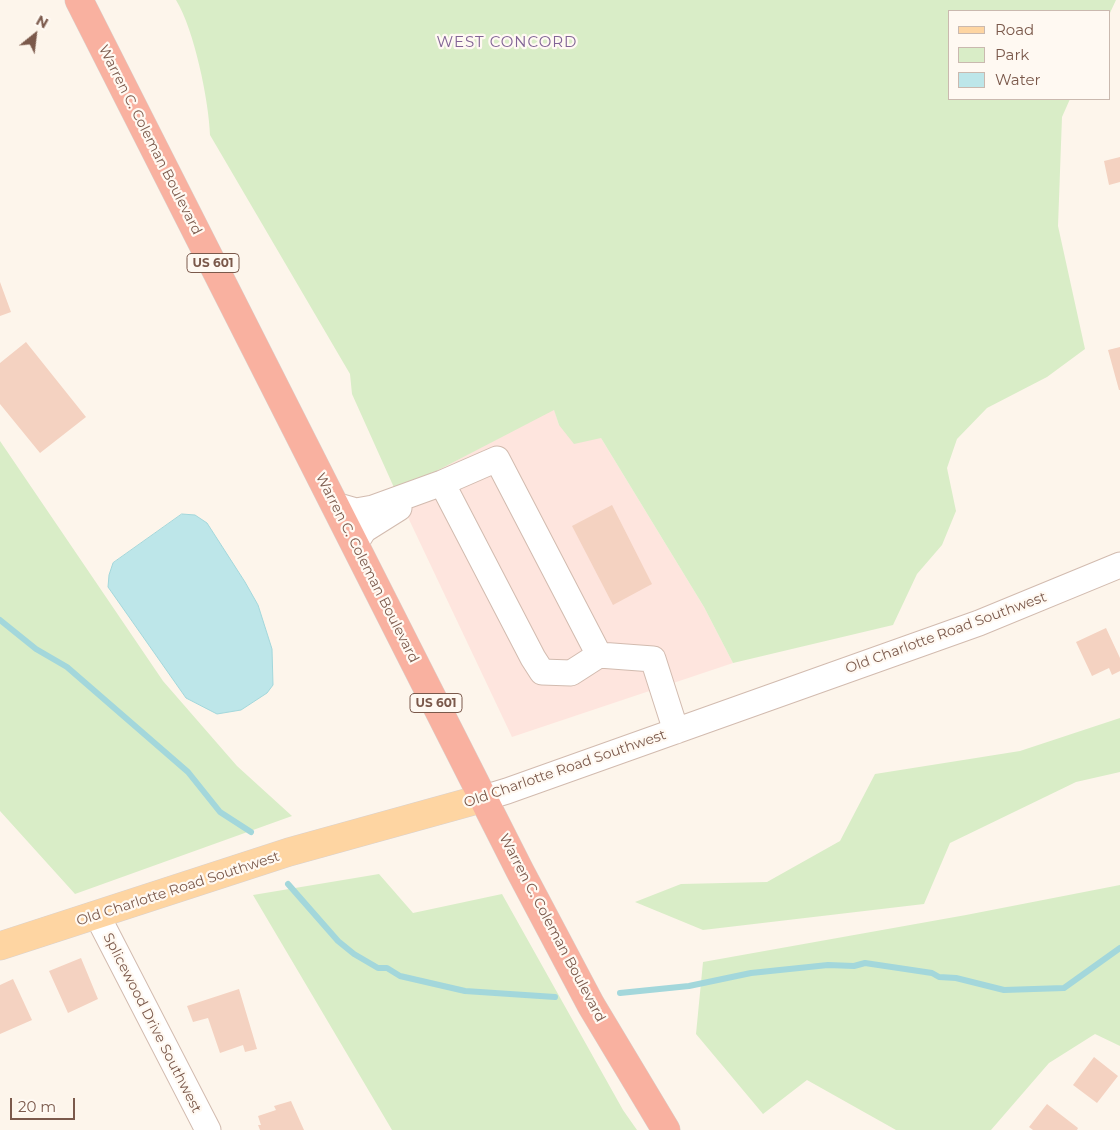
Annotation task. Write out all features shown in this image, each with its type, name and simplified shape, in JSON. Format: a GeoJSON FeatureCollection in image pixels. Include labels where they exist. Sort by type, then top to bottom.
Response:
{"type":"FeatureCollection","features":[{"type":"Feature","properties":{"kind":"highway","name":"Warren C. Coleman Boulevard"},"geometry":{"type":"LineString","coordinates":[[79,0],[591,1005],[666,1130]]}},
{"type":"Feature","properties":{"kind":"main road","name":"Old Charlotte Road Southwest"},"geometry":{"type":"LineString","coordinates":[[0,946],[289,852],[484,798]]}},
{"type":"Feature","properties":{"kind":"street"},"geometry":{"type":"LineString","coordinates":[[335,505],[356,511],[373,508],[442,483],[497,459],[599,655]]}},
{"type":"Feature","properties":{"kind":"street"},"geometry":{"type":"LineString","coordinates":[[355,544],[364,530],[442,483]]}},
{"type":"Feature","properties":{"kind":"street"},"geometry":{"type":"LineString","coordinates":[[442,483],[542,672],[571,674],[599,655],[653,659],[676,731]]}},
{"type":"Feature","properties":{"kind":"street","name":"Old Charlotte Road Southwest"},"geometry":{"type":"LineString","coordinates":[[484,798],[979,623],[1120,565]]}},
{"type":"Feature","properties":{"kind":"street","name":"Splicewood Drive Southwest"},"geometry":{"type":"LineString","coordinates":[[97,915],[208,1130]]}},
{"type":"Feature","properties":{"kind":"shaded area"},"geometry":{"type":"Polygon","coordinates":[[[554,409],[559,425],[601,438],[704,607],[733,663],[512,737],[396,492],[554,409]]]}},
{"type":"Feature","properties":{"kind":"green space"},"geometry":{"type":"Polygon","coordinates":[[[176,0],[1116,0],[1110,13],[1110,10],[948,10],[948,100],[1070,100],[1062,117],[1058,226],[1085,349],[1047,377],[987,408],[957,439],[947,468],[956,511],[942,545],[917,574],[893,625],[733,663],[704,607],[601,438],[574,444],[559,425],[554,410],[396,492],[352,394],[350,374],[210,135],[204,85],[183,13],[176,0]]]}},
{"type":"Feature","properties":{"kind":"green space"},"geometry":{"type":"Polygon","coordinates":[[[0,441],[163,681],[237,766],[292,816],[75,894],[0,811],[0,441]]]}},
{"type":"Feature","properties":{"kind":"green space"},"geometry":{"type":"Polygon","coordinates":[[[1120,718],[1120,772],[1076,782],[950,843],[924,904],[703,930],[635,902],[681,884],[767,882],[840,841],[875,774],[1020,751],[1120,718]]]}},
{"type":"Feature","properties":{"kind":"green space"},"geometry":{"type":"Polygon","coordinates":[[[379,874],[413,913],[502,894],[623,1110],[637,1130],[392,1130],[253,895],[379,874]]]}},
{"type":"Feature","properties":{"kind":"green space"},"geometry":{"type":"Polygon","coordinates":[[[1120,885],[1120,1046],[1095,1034],[1049,1063],[991,1130],[896,1130],[807,1080],[763,1114],[696,1034],[703,962],[966,915],[1120,885]]]}},
{"type":"Feature","properties":{"kind":"water"},"geometry":{"type":"Polygon","coordinates":[[[182,514],[195,515],[207,523],[258,605],[272,649],[273,685],[267,693],[241,710],[217,714],[186,698],[108,587],[113,563],[182,514]]]}},
{"type":"Feature","properties":{"kind":"building"},"geometry":{"type":"Polygon","coordinates":[[[1120,157],[1120,182],[1109,185],[1104,161],[1120,157]]]}},
{"type":"Feature","properties":{"kind":"building"},"geometry":{"type":"Polygon","coordinates":[[[0,282],[11,312],[0,316],[0,282]]]}},
{"type":"Feature","properties":{"kind":"building"},"geometry":{"type":"Polygon","coordinates":[[[26,342],[86,417],[40,453],[0,404],[0,363],[26,342]]]}},
{"type":"Feature","properties":{"kind":"building"},"geometry":{"type":"Polygon","coordinates":[[[1120,347],[1120,390],[1119,390],[1108,350],[1120,347]]]}},
{"type":"Feature","properties":{"kind":"building"},"geometry":{"type":"Polygon","coordinates":[[[612,505],[652,584],[613,605],[572,526],[612,505]]]}},
{"type":"Feature","properties":{"kind":"building"},"geometry":{"type":"Polygon","coordinates":[[[1106,628],[1120,658],[1120,671],[1112,675],[1109,668],[1092,676],[1076,642],[1106,628]]]}},
{"type":"Feature","properties":{"kind":"building"},"geometry":{"type":"Polygon","coordinates":[[[81,958],[98,999],[68,1013],[49,971],[81,958]]]}},
{"type":"Feature","properties":{"kind":"building"},"geometry":{"type":"Polygon","coordinates":[[[13,979],[32,1020],[0,1034],[0,985],[13,979]]]}},
{"type":"Feature","properties":{"kind":"building"},"geometry":{"type":"Polygon","coordinates":[[[239,989],[257,1049],[245,1052],[243,1045],[220,1053],[208,1018],[193,1022],[187,1006],[239,989]]]}},
{"type":"Feature","properties":{"kind":"building"},"geometry":{"type":"Polygon","coordinates":[[[1094,1057],[1118,1076],[1097,1103],[1073,1085],[1094,1057]]]}},
{"type":"Feature","properties":{"kind":"building"},"geometry":{"type":"Polygon","coordinates":[[[291,1101],[304,1130],[260,1130],[258,1125],[261,1125],[258,1116],[276,1110],[274,1106],[291,1101]]]}},
{"type":"Feature","properties":{"kind":"building"},"geometry":{"type":"Polygon","coordinates":[[[1047,1104],[1078,1128],[1077,1130],[1033,1130],[1029,1127],[1047,1104]]]}},
{"type":"Feature","properties":{"kind":"waterway"},"geometry":{"type":"LineString","coordinates":[[0,620],[36,649],[67,667],[188,772],[220,812],[251,832]]}},
{"type":"Feature","properties":{"kind":"waterway"},"geometry":{"type":"LineString","coordinates":[[288,884],[338,941],[354,954],[378,968],[387,968],[400,976],[465,991],[555,997]]}},
{"type":"Feature","properties":{"kind":"waterway"},"geometry":{"type":"LineString","coordinates":[[620,993],[689,986],[751,973],[828,965],[854,966],[865,963],[932,973],[939,977],[956,978],[1004,990],[1064,988],[1120,948]]}},
{"type":"Feature","properties":{"kind":"district","name":"WEST CONCORD"},"geometry":{"type":"Point","coordinates":[507,43]}}]}
